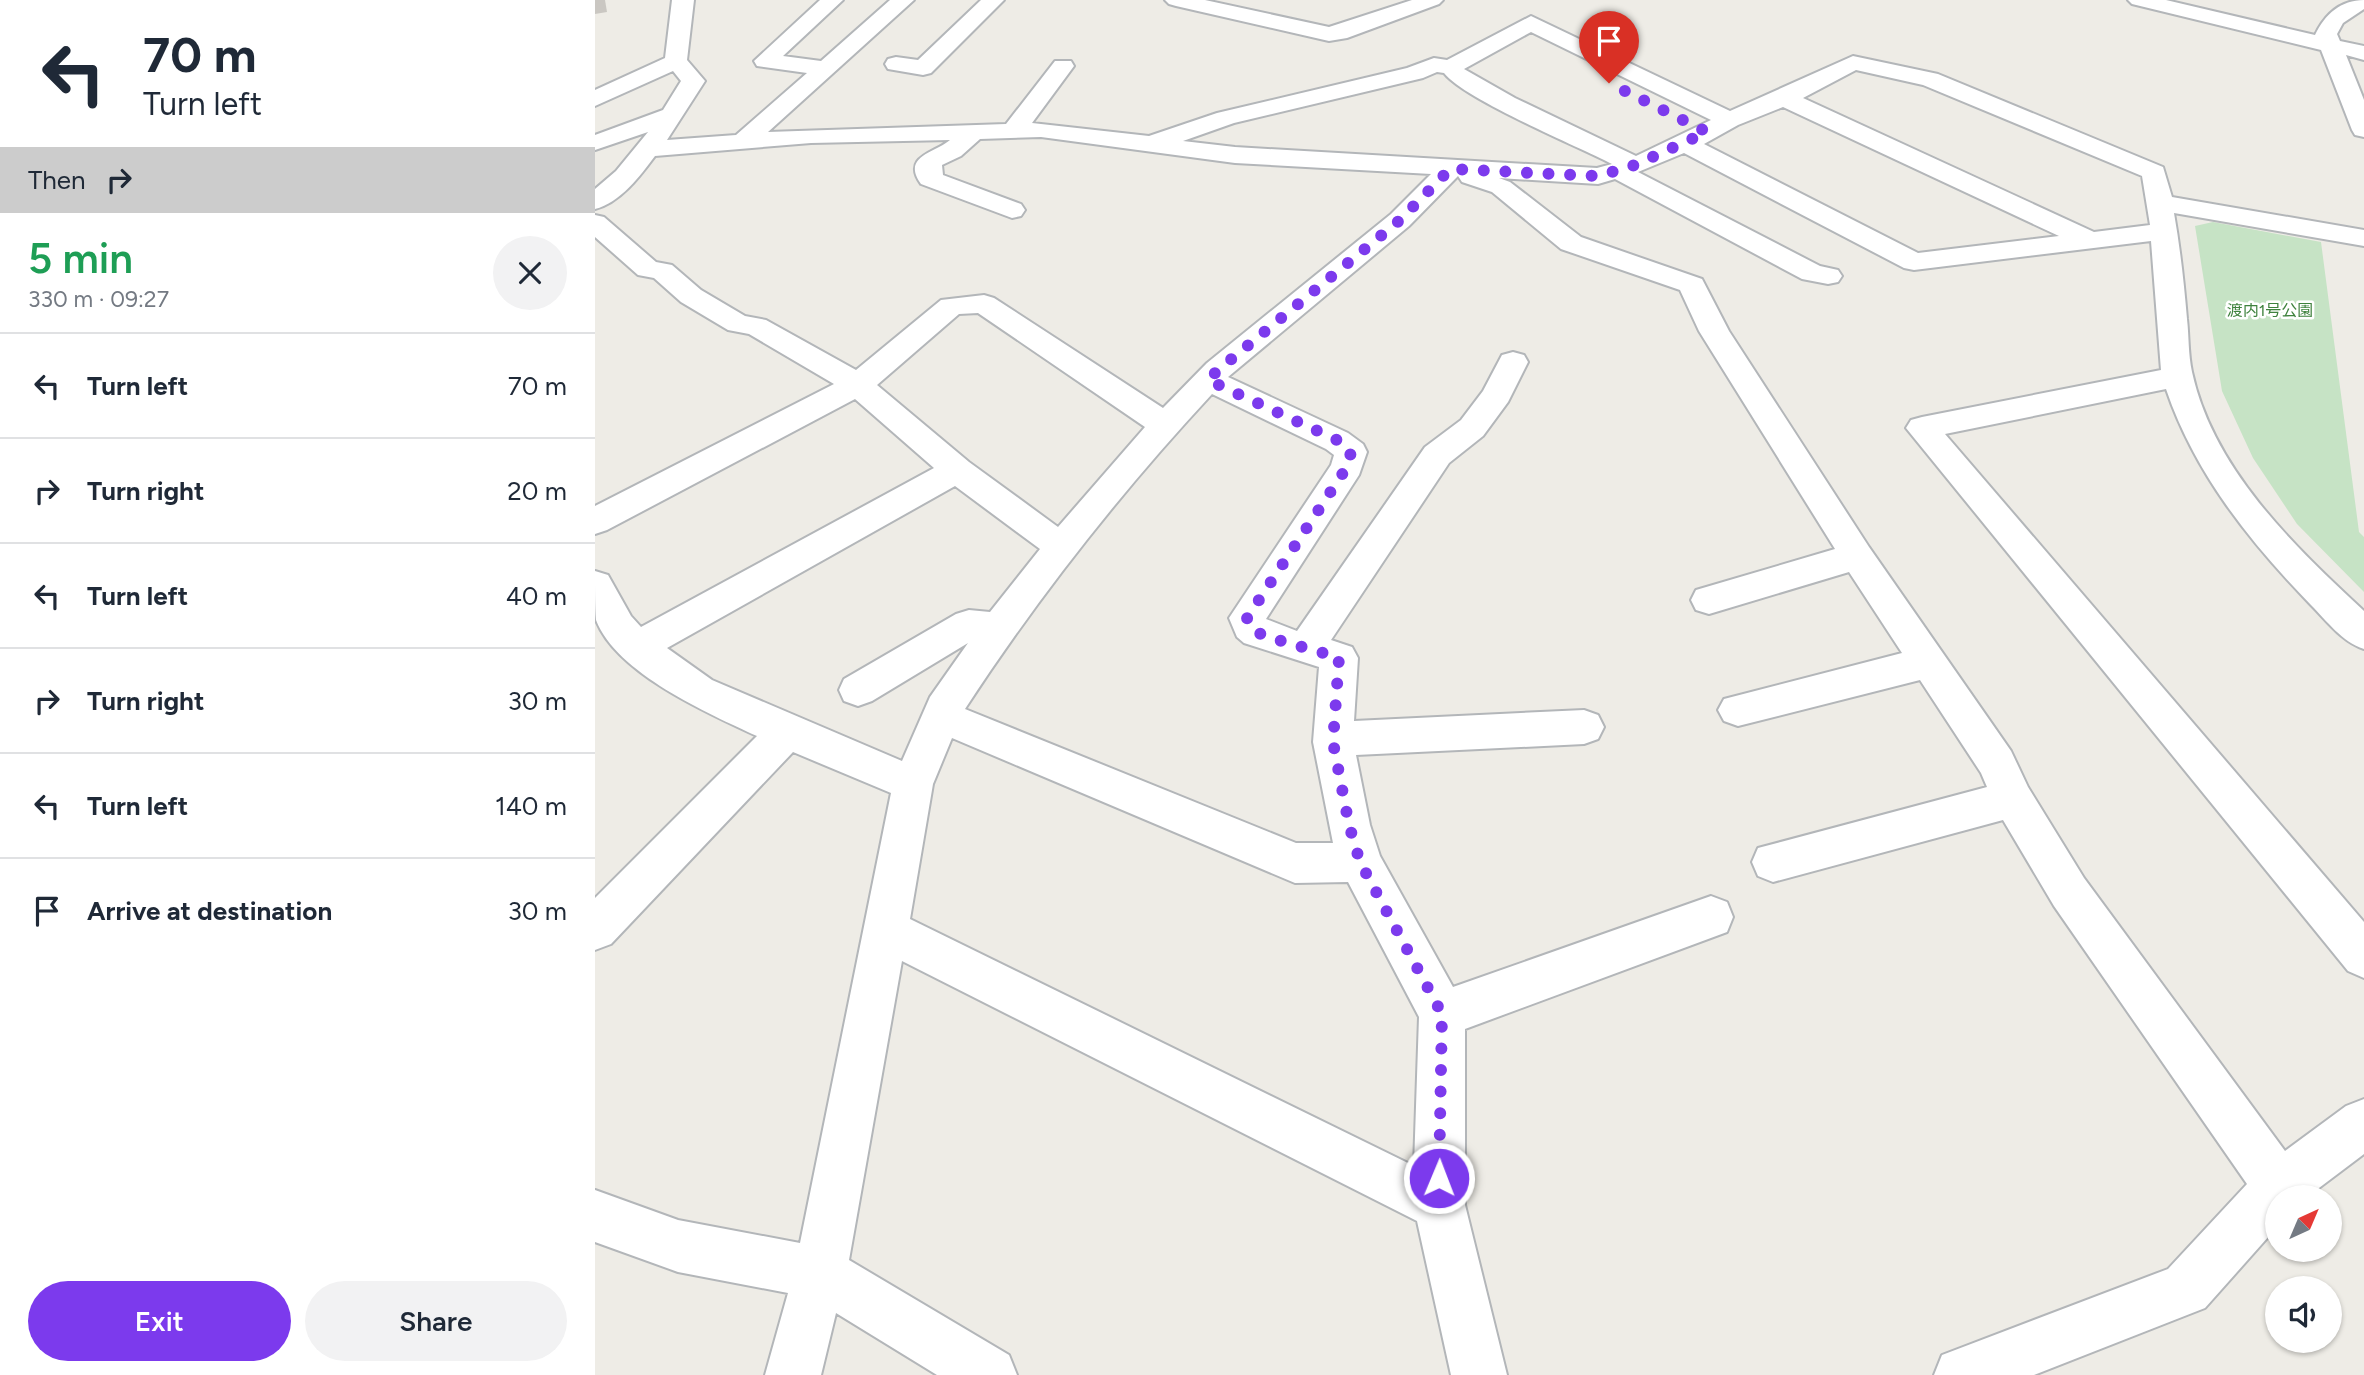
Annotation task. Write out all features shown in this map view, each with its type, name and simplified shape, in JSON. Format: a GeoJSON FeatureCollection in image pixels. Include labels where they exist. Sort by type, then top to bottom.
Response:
{"type":"FeatureCollection","features":[{"type":"Feature","properties":{"kind":"street"},"geometry":{"type":"LineString","coordinates":[[595,201],[624,178],[649,149],[693,81],[676,61],[683,0]]}},
{"type":"Feature","properties":{"kind":"street"},"geometry":{"type":"LineString","coordinates":[[824,68],[765,61],[832,0]]}},
{"type":"Feature","properties":{"kind":"street"},"geometry":{"type":"LineString","coordinates":[[742,142],[903,0]]}},
{"type":"Feature","properties":{"kind":"street"},"geometry":{"type":"LineString","coordinates":[[897,64],[923,68],[993,0]]}},
{"type":"Feature","properties":{"kind":"street"},"geometry":{"type":"LineString","coordinates":[[1176,0],[1329,34],[1339,33],[1432,0]]}},
{"type":"Feature","properties":{"kind":"street"},"geometry":{"type":"LineString","coordinates":[[2139,0],[2364,53]]}},
{"type":"Feature","properties":{"kind":"street"},"geometry":{"type":"LineString","coordinates":[[2363,0],[2335,19],[2326,34],[2364,130]]}},
{"type":"Feature","properties":{"kind":"street"},"geometry":{"type":"LineString","coordinates":[[1146,145],[1226,118],[1415,73],[1434,65],[1451,67],[1531,23],[1729,120]]}},
{"type":"Feature","properties":{"kind":"street"},"geometry":{"type":"LineString","coordinates":[[1511,34],[1914,262],[2165,231]]}},
{"type":"Feature","properties":{"kind":"street"},"geometry":{"type":"LineString","coordinates":[[595,99],[676,61]]}},
{"type":"Feature","properties":{"kind":"street"},"geometry":{"type":"LineString","coordinates":[[649,149],[975,130],[1041,130],[1235,155],[1598,176],[1627,168],[1696,138],[1853,63],[1930,79],[2154,172],[2165,231],[2178,377],[2201,435],[2227,484],[2268,537],[2319,592],[2364,634]]}},
{"type":"Feature","properties":{"kind":"street"},"geometry":{"type":"LineString","coordinates":[[1014,130],[1063,66]]}},
{"type":"Feature","properties":{"kind":"street"},"geometry":{"type":"LineString","coordinates":[[1451,67],[1458,76],[1627,168],[1636,183],[1812,273],[1828,276]]}},
{"type":"Feature","properties":{"kind":"street"},"geometry":{"type":"LineString","coordinates":[[1784,98],[2090,240]]}},
{"type":"Feature","properties":{"kind":"street"},"geometry":{"type":"LineString","coordinates":[[595,143],[671,115]]}},
{"type":"Feature","properties":{"kind":"street"},"geometry":{"type":"LineString","coordinates":[[975,130],[953,151],[929,162],[930,179],[1012,210]]}},
{"type":"Feature","properties":{"kind":"street"},"geometry":{"type":"LineString","coordinates":[[793,1375],[820,1273],[913,784],[940,716],[999,627],[1062,547],[1165,425],[1228,361],[1400,220],[1450,169]]}},
{"type":"Feature","properties":{"kind":"street"},"geometry":{"type":"LineString","coordinates":[[1450,169],[1501,187],[1571,243],[1616,256],[1692,285],[1714,331],[1857,556],[1997,763],[2013,799],[2069,892],[2278,1185]]}},
{"type":"Feature","properties":{"kind":"street"},"geometry":{"type":"LineString","coordinates":[[2161,203],[2364,238]]}},
{"type":"Feature","properties":{"kind":"street"},"geometry":{"type":"LineString","coordinates":[[595,223],[648,269],[662,271],[691,296],[738,324],[756,326],[858,386],[957,470],[1062,547]]}},
{"type":"Feature","properties":{"kind":"street"},"geometry":{"type":"LineString","coordinates":[[595,521],[858,386],[951,306],[984,304],[1165,425]]}},
{"type":"Feature","properties":{"kind":"street"},"geometry":{"type":"LineString","coordinates":[[1307,646],[1437,455],[1472,428],[1497,395],[1513,362]]}},
{"type":"Feature","properties":{"kind":"street"},"geometry":{"type":"LineString","coordinates":[[2178,377],[1922,428],[2364,956]]}},
{"type":"Feature","properties":{"kind":"street"},"geometry":{"type":"LineString","coordinates":[[1208,380],[1337,440],[1351,452],[1347,467],[1247,618],[1252,629],[1271,638],[1307,646],[1339,658],[1333,742],[1349,825],[1360,862],[1442,1014],[1439,1205],[1479,1375]]}},
{"type":"Feature","properties":{"kind":"street"},"geometry":{"type":"LineString","coordinates":[[637,647],[957,470]]}},
{"type":"Feature","properties":{"kind":"street"},"geometry":{"type":"LineString","coordinates":[[1709,600],[1857,556]]}},
{"type":"Feature","properties":{"kind":"street"},"geometry":{"type":"LineString","coordinates":[[595,585],[618,626],[637,647],[698,691],[787,732],[913,784]]}},
{"type":"Feature","properties":{"kind":"street"},"geometry":{"type":"LineString","coordinates":[[858,690],[969,624],[999,627]]}},
{"type":"Feature","properties":{"kind":"street"},"geometry":{"type":"LineString","coordinates":[[1738,710],[1929,662]]}},
{"type":"Feature","properties":{"kind":"street"},"geometry":{"type":"LineString","coordinates":[[940,716],[1295,863],[1360,862]]}},
{"type":"Feature","properties":{"kind":"street"},"geometry":{"type":"LineString","coordinates":[[1333,742],[1367,736],[1584,727]]}},
{"type":"Feature","properties":{"kind":"street"},"geometry":{"type":"LineString","coordinates":[[595,929],[787,732]]}},
{"type":"Feature","properties":{"kind":"street"},"geometry":{"type":"LineString","coordinates":[[1773,862],[2013,799]]}},
{"type":"Feature","properties":{"kind":"street"},"geometry":{"type":"LineString","coordinates":[[1442,1014],[1711,917]]}},
{"type":"Feature","properties":{"kind":"street"},"geometry":{"type":"LineString","coordinates":[[884,929],[1439,1205]]}},
{"type":"Feature","properties":{"kind":"street"},"geometry":{"type":"LineString","coordinates":[[2280,1185],[2364,1124]]}},
{"type":"Feature","properties":{"kind":"street"},"geometry":{"type":"LineString","coordinates":[[1965,1374],[2186,1289],[2265,1202]]}},
{"type":"Feature","properties":{"kind":"street"},"geometry":{"type":"LineString","coordinates":[[595,1216],[678,1246],[820,1273],[989,1375]]}},
{"type":"Feature","properties":{"kind":"green space","name":"渡内1号公園"},"geometry":{"type":"Polygon","coordinates":[[[2213,222],[2321,242],[2359,532],[2364,537],[2364,592],[2297,524],[2253,458],[2222,391],[2195,226],[2213,222]]]}},
{"type":"Feature","properties":{"kind":"building"},"geometry":{"type":"Polygon","coordinates":[[[595,0],[605,0],[607,12],[595,14],[595,0]]]}},
{"type":"Feature","properties":{"kind":"route"},"geometry":{"type":"LineString","coordinates":[[1439,1178],[1442,1014],[1360,862],[1349,825],[1333,742],[1339,658],[1307,646],[1271,638],[1252,629],[1247,618],[1347,467],[1351,452],[1337,440],[1208,380],[1400,220],[1450,169],[1598,176],[1635,165],[1707,132],[1609,83]]}}]}
